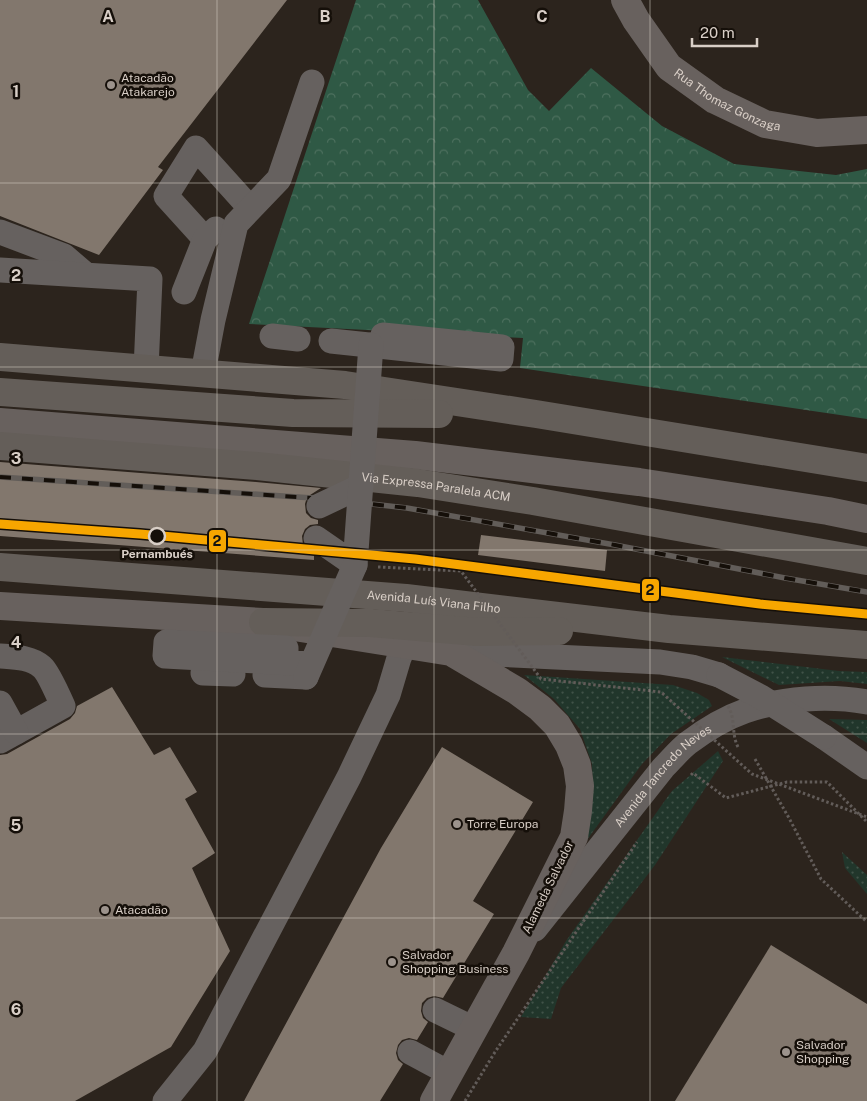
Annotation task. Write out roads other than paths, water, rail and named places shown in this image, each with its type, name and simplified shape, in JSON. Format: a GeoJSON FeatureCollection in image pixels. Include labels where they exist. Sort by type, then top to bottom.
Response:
{"type":"FeatureCollection","features":[{"type":"Feature","properties":{"kind":"highway"},"geometry":{"type":"LineString","coordinates":[[0,357],[344,386],[536,414],[867,468]]}},
{"type":"Feature","properties":{"kind":"highway"},"geometry":{"type":"LineString","coordinates":[[0,392],[294,413],[536,414]]}},
{"type":"Feature","properties":{"kind":"highway","name":"Via Expressa Paralela ACM"},"geometry":{"type":"LineString","coordinates":[[0,446],[257,466],[418,483],[533,501],[867,561]]}},
{"type":"Feature","properties":{"kind":"highway","name":"Avenida Luís Viana Filho"},"geometry":{"type":"LineString","coordinates":[[0,567],[406,598],[669,629],[867,645]]}},
{"type":"Feature","properties":{"kind":"highway"},"geometry":{"type":"LineString","coordinates":[[263,622],[371,623],[477,632],[669,629]]}},
{"type":"Feature","properties":{"kind":"main road","name":"Rua Thomaz Gonzaga"},"geometry":{"type":"LineString","coordinates":[[625,0],[636,20],[669,67],[715,100],[765,124],[817,133],[867,130]]}},
{"type":"Feature","properties":{"kind":"main road"},"geometry":{"type":"LineString","coordinates":[[0,422],[424,456],[639,482],[828,511],[867,519]]}},
{"type":"Feature","properties":{"kind":"main road"},"geometry":{"type":"LineString","coordinates":[[0,606],[263,622],[451,652]]}},
{"type":"Feature","properties":{"kind":"main road","name":"Alameda Salvador"},"geometry":{"type":"LineString","coordinates":[[434,1101],[516,953],[574,837],[580,786],[577,765],[569,745],[557,726],[540,708],[517,691],[451,652]]}},
{"type":"Feature","properties":{"kind":"street"},"geometry":{"type":"LineString","coordinates":[[184,292],[205,238],[215,229],[243,216],[279,178],[312,82]]}},
{"type":"Feature","properties":{"kind":"street"},"geometry":{"type":"LineString","coordinates":[[205,238],[166,196],[196,148],[243,216]]}},
{"type":"Feature","properties":{"kind":"street"},"geometry":{"type":"LineString","coordinates":[[203,374],[213,320],[243,216]]}},
{"type":"Feature","properties":{"kind":"street"},"geometry":{"type":"LineString","coordinates":[[0,232],[64,256],[85,274]]}},
{"type":"Feature","properties":{"kind":"street"},"geometry":{"type":"LineString","coordinates":[[24,241],[8,271],[150,279],[146,369]]}},
{"type":"Feature","properties":{"kind":"street"},"geometry":{"type":"LineString","coordinates":[[331,342],[500,359],[502,347],[384,335],[383,342],[486,354]]}},
{"type":"Feature","properties":{"kind":"street"},"geometry":{"type":"LineString","coordinates":[[272,336],[298,339]]}},
{"type":"Feature","properties":{"kind":"street"},"geometry":{"type":"LineString","coordinates":[[265,675],[306,677],[355,566],[371,345]]}},
{"type":"Feature","properties":{"kind":"street"},"geometry":{"type":"LineString","coordinates":[[319,506],[361,486]]}},
{"type":"Feature","properties":{"kind":"street"},"geometry":{"type":"LineString","coordinates":[[316,538],[355,566]]}},
{"type":"Feature","properties":{"kind":"street"},"geometry":{"type":"LineString","coordinates":[[233,674],[203,663],[286,658],[286,648],[166,642],[165,656],[311,664]]}},
{"type":"Feature","properties":{"kind":"street"},"geometry":{"type":"LineString","coordinates":[[165,1101],[205,1051],[224,1016],[348,777],[388,695],[405,644]]}},
{"type":"Feature","properties":{"kind":"street"},"geometry":{"type":"LineString","coordinates":[[451,652],[660,662],[692,667],[719,675],[761,696],[867,767]]}},
{"type":"Feature","properties":{"kind":"street"},"geometry":{"type":"LineString","coordinates":[[0,656],[31,661],[43,667],[63,706],[8,736],[0,704]]}},
{"type":"Feature","properties":{"kind":"street","name":"Avenida Tancredo Neves"},"geometry":{"type":"LineString","coordinates":[[516,953],[663,768],[686,744],[744,711],[782,702],[814,698],[867,702]]}},
{"type":"Feature","properties":{"kind":"street"},"geometry":{"type":"LineString","coordinates":[[436,1010],[474,1029]]}},
{"type":"Feature","properties":{"kind":"street"},"geometry":{"type":"LineString","coordinates":[[410,1052],[449,1073]]}},
{"type":"Feature","properties":{"kind":"railway"},"geometry":{"type":"LineString","coordinates":[[0,477],[327,499],[407,508],[867,592]]}},
{"type":"Feature","properties":{"kind":"place","name":"Atacadão Atakarejo"},"geometry":{"type":"Point","coordinates":[111,85]}},
{"type":"Feature","properties":{"kind":"place","name":"Pernambués"},"geometry":{"type":"Point","coordinates":[157,536]}},
{"type":"Feature","properties":{"kind":"place","name":"Torre Europa"},"geometry":{"type":"Point","coordinates":[457,824]}},
{"type":"Feature","properties":{"kind":"place","name":"Atacadão"},"geometry":{"type":"Point","coordinates":[105,910]}},
{"type":"Feature","properties":{"kind":"place","name":"Salvador Shopping Business"},"geometry":{"type":"Point","coordinates":[392,962]}},
{"type":"Feature","properties":{"kind":"place","name":"Salvador Shopping"},"geometry":{"type":"Point","coordinates":[786,1052]}}]}
